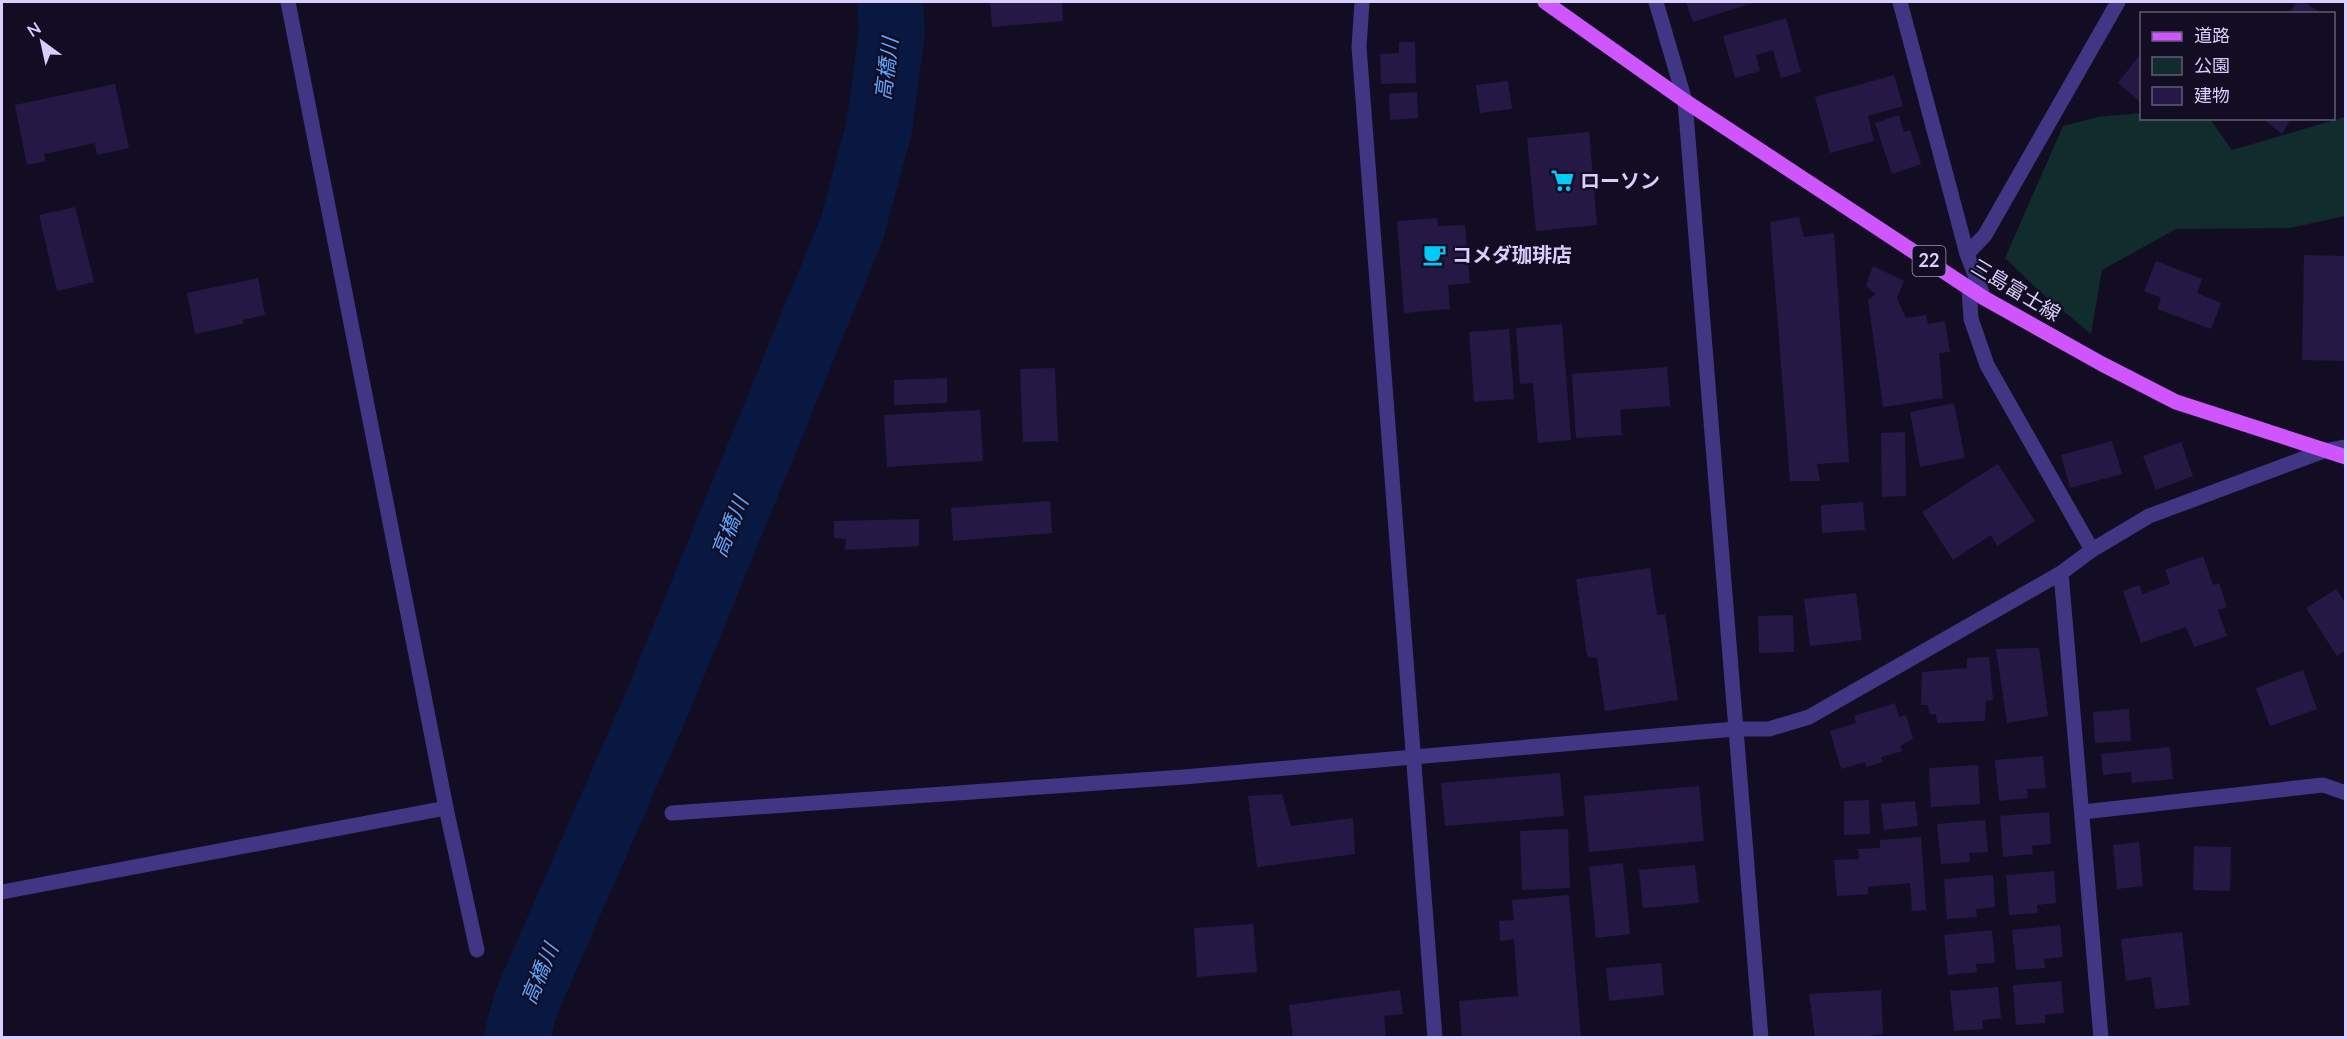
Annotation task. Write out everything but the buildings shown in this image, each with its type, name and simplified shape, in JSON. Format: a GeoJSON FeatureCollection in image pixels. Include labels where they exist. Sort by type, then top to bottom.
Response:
{"type":"FeatureCollection","features":[{"type":"Feature","properties":{"kind":"main road","name":"三島富士線"},"geometry":{"type":"LineString","coordinates":[[1545,2],[1685,101],[1984,298],[2102,364],[2176,402],[2346,457]]}},
{"type":"Feature","properties":{"kind":"street"},"geometry":{"type":"LineString","coordinates":[[288,2],[446,808],[477,950]]}},
{"type":"Feature","properties":{"kind":"street"},"geometry":{"type":"LineString","coordinates":[[1362,2],[1359,47],[1435,1038]]}},
{"type":"Feature","properties":{"kind":"street"},"geometry":{"type":"LineString","coordinates":[[1656,2],[1685,101],[1761,1038]]}},
{"type":"Feature","properties":{"kind":"street"},"geometry":{"type":"LineString","coordinates":[[1900,2],[1968,254],[1984,298]]}},
{"type":"Feature","properties":{"kind":"street"},"geometry":{"type":"LineString","coordinates":[[1968,254],[1985,235],[2118,2]]}},
{"type":"Feature","properties":{"kind":"street"},"geometry":{"type":"LineString","coordinates":[[1969,288],[1971,320],[1987,365],[2092,550]]}},
{"type":"Feature","properties":{"kind":"street"},"geometry":{"type":"LineString","coordinates":[[672,813],[1412,758],[1735,729],[1769,729],[1809,717],[2061,573],[2092,550],[2149,516],[2324,451],[2346,447]]}},
{"type":"Feature","properties":{"kind":"street"},"geometry":{"type":"LineString","coordinates":[[2061,573],[2101,1038]]}},
{"type":"Feature","properties":{"kind":"street"},"geometry":{"type":"LineString","coordinates":[[2083,812],[2323,786],[2346,793]]}},
{"type":"Feature","properties":{"kind":"street"},"geometry":{"type":"LineString","coordinates":[[2,892],[446,808]]}},
{"type":"Feature","properties":{"kind":"green space"},"geometry":{"type":"Polygon","coordinates":[[[2140,113],[2140,120],[2211,120],[2232,150],[2345,117],[2345,216],[2290,228],[2176,229],[2102,270],[2091,334],[2039,291],[2005,258],[2063,126],[2098,117],[2140,113]]]}},
{"type":"Feature","properties":{"kind":"waterway","name":"高橋川"},"geometry":{"type":"LineString","coordinates":[[517,1038],[526,1003],[659,699],[852,228],[879,128],[892,32],[890,2]]}},
{"type":"Feature","properties":{"kind":"place","name":"ローソン"},"geometry":{"type":"Point","coordinates":[1562,181]}},
{"type":"Feature","properties":{"kind":"place","name":"コメダ珈琲店"},"geometry":{"type":"Point","coordinates":[1434,255]}}]}
